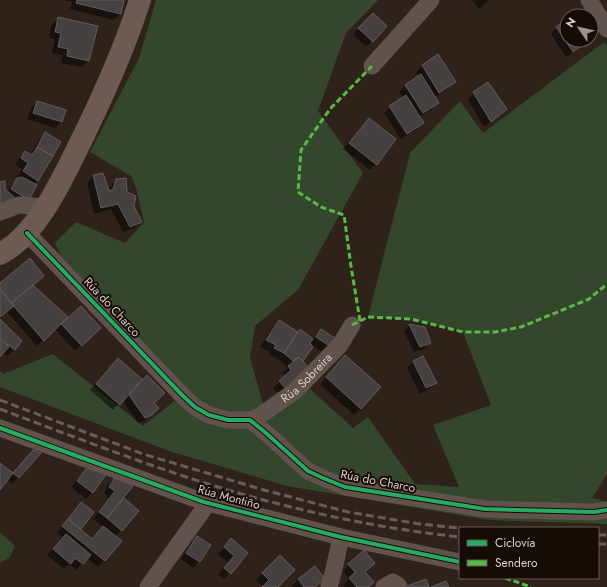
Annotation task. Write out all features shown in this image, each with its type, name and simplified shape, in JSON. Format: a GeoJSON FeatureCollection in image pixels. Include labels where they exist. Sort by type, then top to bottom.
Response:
{"type":"FeatureCollection","features":[{"type":"Feature","properties":{"kind":"main road"},"geometry":{"type":"LineString","coordinates":[[0,254],[27,233],[62,179],[129,36],[140,0]]}},
{"type":"Feature","properties":{"kind":"street"},"geometry":{"type":"LineString","coordinates":[[372,66],[430,0]]}},
{"type":"Feature","properties":{"kind":"street"},"geometry":{"type":"LineString","coordinates":[[589,0],[607,29]]}},
{"type":"Feature","properties":{"kind":"street"},"geometry":{"type":"LineString","coordinates":[[0,212],[19,205],[45,207]]}},
{"type":"Feature","properties":{"kind":"street","name":"Rúa do Charco"},"geometry":{"type":"LineString","coordinates":[[27,233],[195,408],[208,415],[228,420],[250,420],[308,471],[345,487],[485,509],[594,512],[607,510]]}},
{"type":"Feature","properties":{"kind":"street","name":"Rúa Sobreira"},"geometry":{"type":"LineString","coordinates":[[250,420],[258,417],[295,391],[340,345],[352,325]]}},
{"type":"Feature","properties":{"kind":"street","name":"Rúa Montiño"},"geometry":{"type":"LineString","coordinates":[[0,428],[208,503],[341,537],[459,562]]}},
{"type":"Feature","properties":{"kind":"street"},"geometry":{"type":"LineString","coordinates":[[148,587],[208,503]]}},
{"type":"Feature","properties":{"kind":"street"},"geometry":{"type":"LineString","coordinates":[[334,584],[341,537]]}},
{"type":"Feature","properties":{"kind":"street"},"geometry":{"type":"LineString","coordinates":[[384,587],[393,582],[399,587]]}},
{"type":"Feature","properties":{"kind":"green space"},"geometry":{"type":"Polygon","coordinates":[[[156,0],[378,0],[346,33],[318,111],[363,173],[298,290],[255,326],[250,358],[265,411],[285,398],[310,389],[353,428],[368,417],[415,484],[459,487],[433,425],[491,405],[463,332],[411,319],[368,317],[410,153],[460,101],[483,133],[596,48],[599,48],[599,46],[604,42],[607,45],[607,474],[592,498],[607,502],[607,524],[489,520],[287,486],[172,452],[0,387],[0,371],[3,374],[53,354],[143,426],[182,395],[70,277],[55,243],[76,222],[125,243],[144,222],[136,188],[131,176],[90,152],[139,58],[156,0]]]}},
{"type":"Feature","properties":{"kind":"green space"},"geometry":{"type":"Polygon","coordinates":[[[0,532],[15,546],[9,558],[0,563],[0,532]]]}},
{"type":"Feature","properties":{"kind":"building"},"geometry":{"type":"Polygon","coordinates":[[[77,0],[124,0],[121,14],[76,3],[77,0]]]}},
{"type":"Feature","properties":{"kind":"building"},"geometry":{"type":"Polygon","coordinates":[[[373,13],[387,26],[373,42],[358,28],[373,13]]]}},
{"type":"Feature","properties":{"kind":"building"},"geometry":{"type":"Polygon","coordinates":[[[58,17],[98,26],[89,61],[67,56],[68,49],[58,47],[61,33],[55,32],[58,17]]]}},
{"type":"Feature","properties":{"kind":"building"},"geometry":{"type":"Polygon","coordinates":[[[570,48],[579,48],[573,52],[570,48]]]}},
{"type":"Feature","properties":{"kind":"building"},"geometry":{"type":"Polygon","coordinates":[[[438,54],[456,82],[439,93],[422,65],[438,54]]]}},
{"type":"Feature","properties":{"kind":"building"},"geometry":{"type":"Polygon","coordinates":[[[421,74],[439,103],[423,113],[405,85],[421,74]]]}},
{"type":"Feature","properties":{"kind":"building"},"geometry":{"type":"Polygon","coordinates":[[[488,82],[507,109],[491,122],[473,92],[488,82]]]}},
{"type":"Feature","properties":{"kind":"building"},"geometry":{"type":"Polygon","coordinates":[[[406,95],[424,123],[407,134],[389,106],[406,95]]]}},
{"type":"Feature","properties":{"kind":"building"},"geometry":{"type":"Polygon","coordinates":[[[37,101],[66,110],[62,122],[33,113],[37,101]]]}},
{"type":"Feature","properties":{"kind":"building"},"geometry":{"type":"Polygon","coordinates":[[[369,118],[396,139],[377,165],[349,143],[369,118]]]}},
{"type":"Feature","properties":{"kind":"building"},"geometry":{"type":"Polygon","coordinates":[[[45,132],[61,142],[53,156],[37,147],[45,132]]]}},
{"type":"Feature","properties":{"kind":"building"},"geometry":{"type":"Polygon","coordinates":[[[37,147],[53,156],[38,181],[23,171],[28,163],[21,158],[25,151],[32,155],[37,147]]]}},
{"type":"Feature","properties":{"kind":"building"},"geometry":{"type":"Polygon","coordinates":[[[103,173],[109,191],[113,189],[116,179],[126,178],[127,192],[136,196],[134,206],[142,222],[130,227],[118,204],[101,208],[93,175],[103,173]]]}},
{"type":"Feature","properties":{"kind":"building"},"geometry":{"type":"Polygon","coordinates":[[[22,177],[37,185],[29,200],[11,189],[17,178],[22,177]]]}},
{"type":"Feature","properties":{"kind":"building"},"geometry":{"type":"Polygon","coordinates":[[[5,181],[5,189],[14,197],[15,202],[0,206],[0,182],[5,181]]]}},
{"type":"Feature","properties":{"kind":"building"},"geometry":{"type":"Polygon","coordinates":[[[30,258],[44,276],[11,303],[0,289],[0,283],[30,258]]]}},
{"type":"Feature","properties":{"kind":"building"},"geometry":{"type":"Polygon","coordinates":[[[33,285],[68,317],[44,341],[11,303],[33,285]]]}},
{"type":"Feature","properties":{"kind":"building"},"geometry":{"type":"Polygon","coordinates":[[[0,289],[14,306],[0,317],[0,289]]]}},
{"type":"Feature","properties":{"kind":"building"},"geometry":{"type":"Polygon","coordinates":[[[81,306],[101,328],[82,346],[61,324],[81,306]]]}},
{"type":"Feature","properties":{"kind":"building"},"geometry":{"type":"Polygon","coordinates":[[[0,319],[22,341],[15,350],[0,339],[0,319]]]}},
{"type":"Feature","properties":{"kind":"building"},"geometry":{"type":"Polygon","coordinates":[[[279,320],[298,332],[284,353],[274,348],[276,345],[266,340],[279,320]]]}},
{"type":"Feature","properties":{"kind":"building"},"geometry":{"type":"Polygon","coordinates":[[[409,324],[425,327],[431,343],[420,347],[409,324]]]}},
{"type":"Feature","properties":{"kind":"building"},"geometry":{"type":"Polygon","coordinates":[[[300,329],[313,339],[310,343],[313,347],[303,361],[299,357],[293,361],[284,353],[300,329]]]}},
{"type":"Feature","properties":{"kind":"building"},"geometry":{"type":"Polygon","coordinates":[[[321,329],[336,339],[331,347],[316,337],[321,329]]]}},
{"type":"Feature","properties":{"kind":"building"},"geometry":{"type":"Polygon","coordinates":[[[0,339],[9,347],[0,357],[0,339]]]}},
{"type":"Feature","properties":{"kind":"building"},"geometry":{"type":"Polygon","coordinates":[[[345,355],[381,387],[361,409],[326,377],[345,355]]]}},
{"type":"Feature","properties":{"kind":"building"},"geometry":{"type":"Polygon","coordinates":[[[423,356],[437,383],[426,388],[413,361],[423,356]]]}},
{"type":"Feature","properties":{"kind":"building"},"geometry":{"type":"Polygon","coordinates":[[[299,357],[310,369],[287,390],[279,381],[291,370],[288,366],[299,357]]]}},
{"type":"Feature","properties":{"kind":"building"},"geometry":{"type":"Polygon","coordinates":[[[118,358],[142,379],[120,405],[96,384],[118,358]]]}},
{"type":"Feature","properties":{"kind":"building"},"geometry":{"type":"Polygon","coordinates":[[[147,375],[165,393],[154,403],[159,408],[152,415],[145,418],[129,395],[147,375]]]}},
{"type":"Feature","properties":{"kind":"building"},"geometry":{"type":"Polygon","coordinates":[[[33,450],[41,453],[19,478],[13,473],[33,450]]]}},
{"type":"Feature","properties":{"kind":"building"},"geometry":{"type":"Polygon","coordinates":[[[0,463],[13,473],[0,490],[0,463]]]}},
{"type":"Feature","properties":{"kind":"building"},"geometry":{"type":"Polygon","coordinates":[[[88,466],[107,473],[93,493],[77,481],[88,466]]]}},
{"type":"Feature","properties":{"kind":"building"},"geometry":{"type":"Polygon","coordinates":[[[115,477],[133,486],[107,518],[99,512],[115,491],[109,487],[115,477]]]}},
{"type":"Feature","properties":{"kind":"building"},"geometry":{"type":"Polygon","coordinates":[[[124,498],[139,511],[122,531],[107,518],[124,498]]]}},
{"type":"Feature","properties":{"kind":"building"},"geometry":{"type":"Polygon","coordinates":[[[81,502],[94,512],[81,529],[68,519],[81,502]]]}},
{"type":"Feature","properties":{"kind":"building"},"geometry":{"type":"Polygon","coordinates":[[[68,519],[92,539],[103,526],[122,541],[105,561],[62,526],[68,519]]]}},
{"type":"Feature","properties":{"kind":"building"},"geometry":{"type":"Polygon","coordinates":[[[66,534],[91,555],[83,564],[75,558],[71,564],[53,549],[66,534]]]}},
{"type":"Feature","properties":{"kind":"building"},"geometry":{"type":"Polygon","coordinates":[[[197,536],[211,545],[200,562],[186,553],[197,536]]]}},
{"type":"Feature","properties":{"kind":"building"},"geometry":{"type":"Polygon","coordinates":[[[231,538],[248,553],[231,574],[224,568],[234,556],[224,547],[231,538]]]}},
{"type":"Feature","properties":{"kind":"building"},"geometry":{"type":"Polygon","coordinates":[[[364,550],[375,563],[365,572],[374,582],[368,587],[357,587],[349,578],[355,572],[348,564],[364,550]]]}},
{"type":"Feature","properties":{"kind":"building"},"geometry":{"type":"Polygon","coordinates":[[[280,555],[295,570],[278,587],[262,587],[269,580],[262,573],[280,555]]]}},
{"type":"Feature","properties":{"kind":"building"},"geometry":{"type":"Polygon","coordinates":[[[315,566],[325,579],[315,587],[304,587],[298,579],[315,566]]]}},
{"type":"Feature","properties":{"kind":"building"},"geometry":{"type":"Polygon","coordinates":[[[426,579],[429,587],[407,587],[407,586],[426,579]]]}},
{"type":"Feature","properties":{"kind":"building"},"geometry":{"type":"Polygon","coordinates":[[[446,581],[449,587],[431,587],[446,581]]]}},
{"type":"Feature","properties":{"kind":"railway"},"geometry":{"type":"LineString","coordinates":[[0,400],[143,454],[264,490],[348,512],[420,524],[459,528]]}},
{"type":"Feature","properties":{"kind":"railway"},"geometry":{"type":"LineString","coordinates":[[0,409],[188,478],[265,500],[342,519],[459,537]]}},
{"type":"Feature","properties":{"kind":"railway"},"geometry":{"type":"LineString","coordinates":[[599,535],[607,535]]}},
{"type":"Feature","properties":{"kind":"railway"},"geometry":{"type":"LineString","coordinates":[[599,544],[607,544]]}},
{"type":"Feature","properties":{"kind":"marked path"},"geometry":{"type":"LineString","coordinates":[[360,321],[344,215],[321,207],[298,192],[301,150],[330,109],[372,66]]}},
{"type":"Feature","properties":{"kind":"marked path"},"geometry":{"type":"LineString","coordinates":[[352,325],[368,317],[411,319],[463,332],[495,332],[521,327],[589,299],[607,284]]}},
{"type":"Feature","properties":{"kind":"marked path"},"geometry":{"type":"LineString","coordinates":[[508,579],[531,587]]}},
{"type":"Feature","properties":{"kind":"cycle path"},"geometry":{"type":"LineString","coordinates":[[27,233],[195,407],[209,415],[228,420],[250,420],[308,471],[345,487],[485,509],[594,512],[607,510]]}},
{"type":"Feature","properties":{"kind":"cycle path"},"geometry":{"type":"LineString","coordinates":[[0,428],[204,502],[341,537],[459,562]]}}]}
